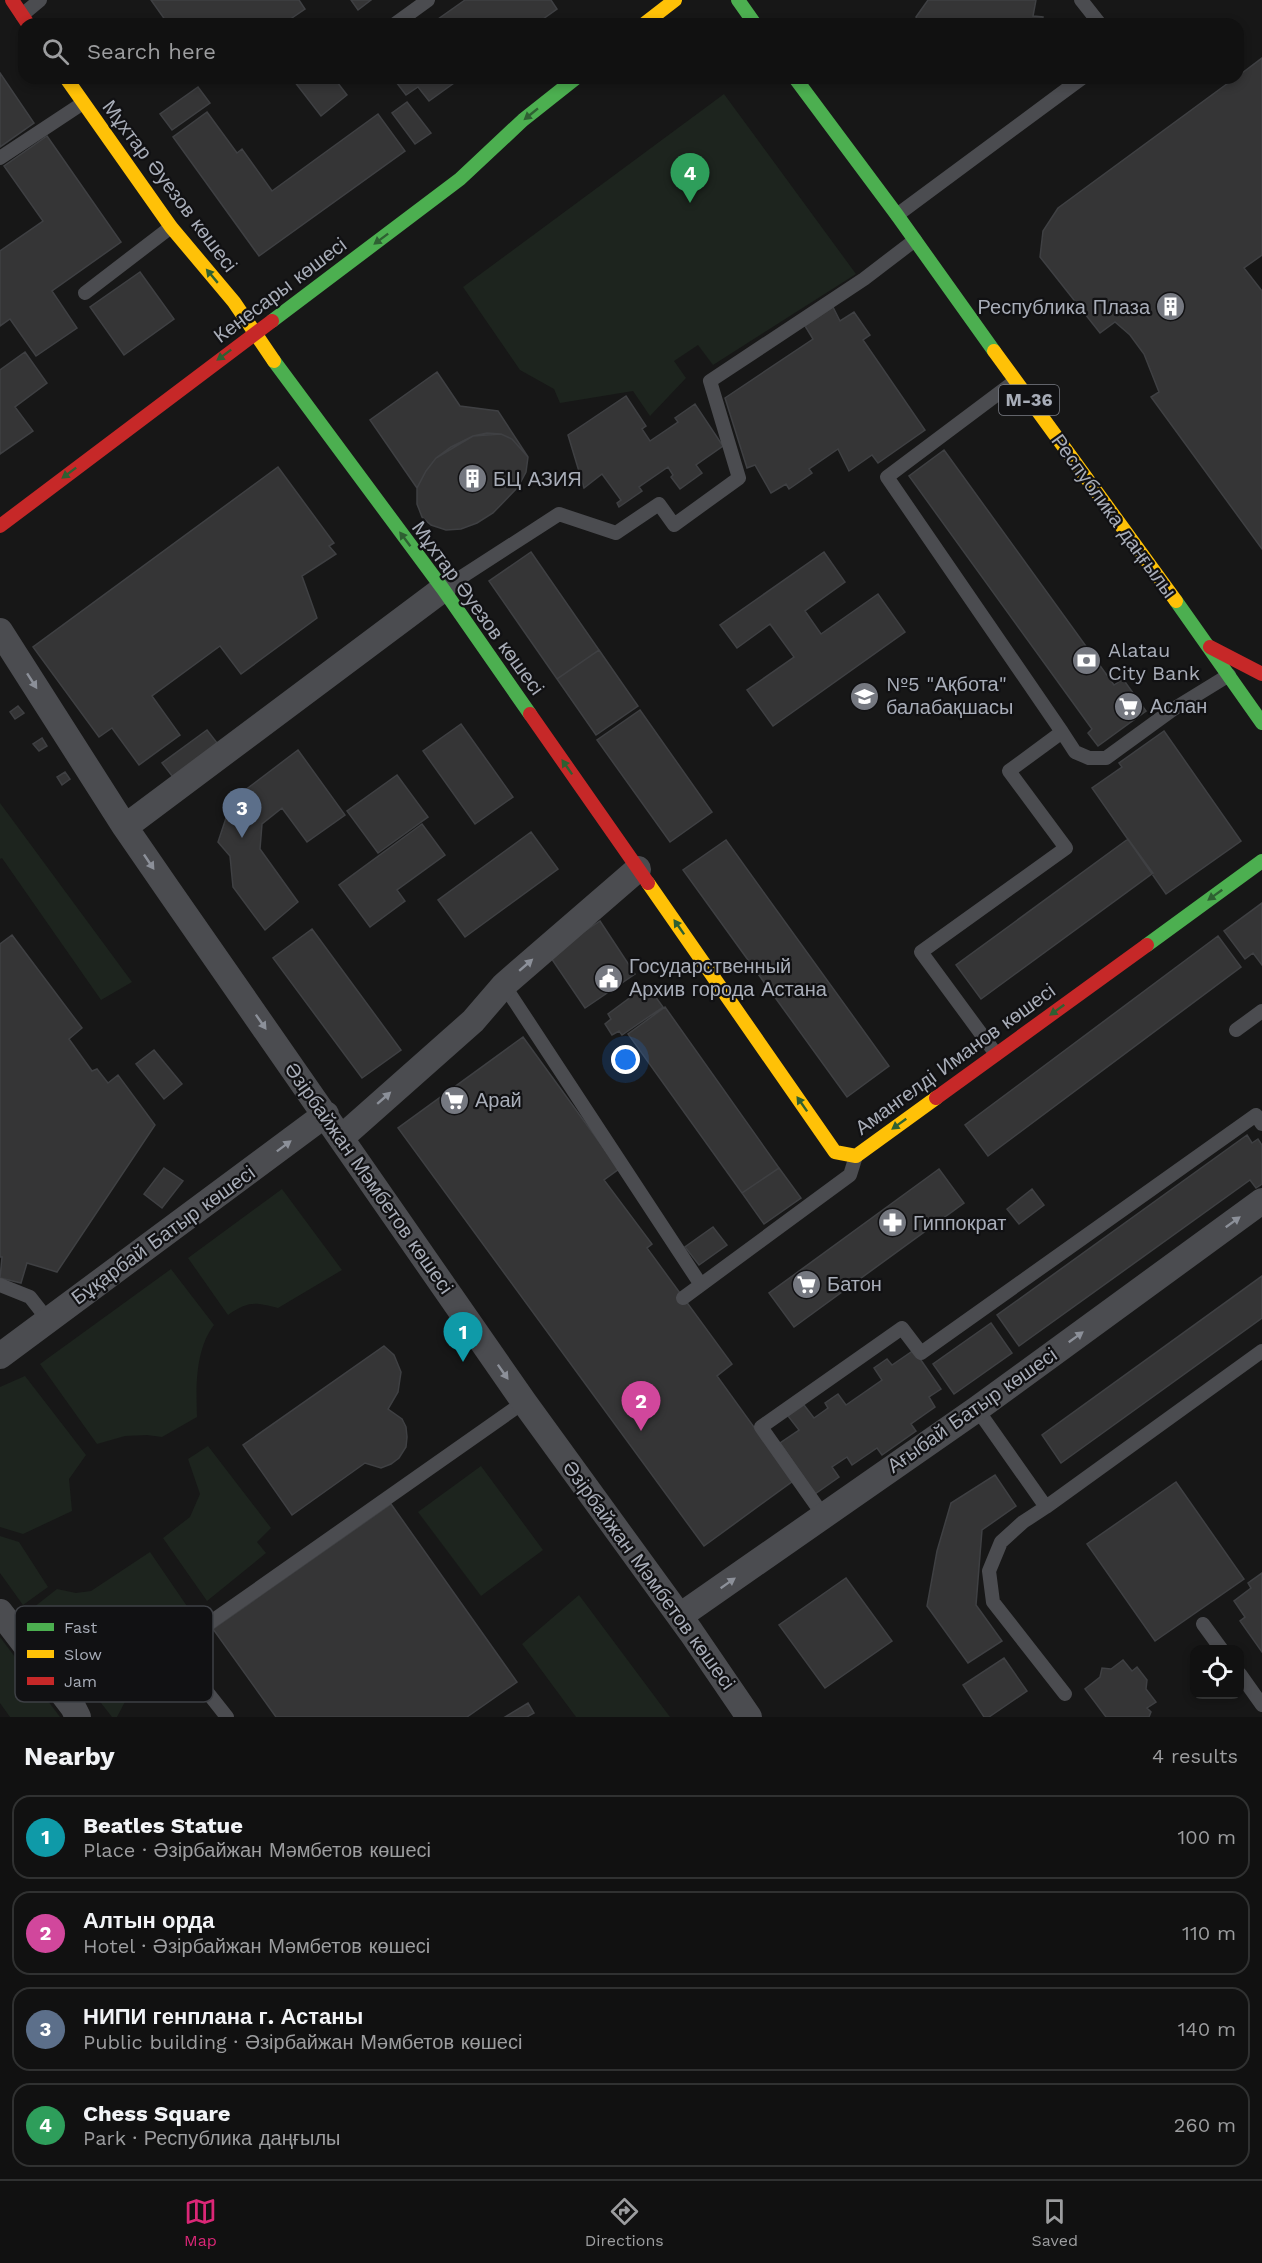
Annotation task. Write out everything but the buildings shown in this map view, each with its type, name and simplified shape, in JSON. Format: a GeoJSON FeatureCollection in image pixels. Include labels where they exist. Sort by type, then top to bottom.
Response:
{"type":"FeatureCollection","features":[{"type":"Feature","properties":{"kind":"street"},"geometry":{"type":"LineString","coordinates":[[12,0],[24,18]]}},
{"type":"Feature","properties":{"kind":"street"},"geometry":{"type":"LineString","coordinates":[[652,18],[675,0]]}},
{"type":"Feature","properties":{"kind":"street"},"geometry":{"type":"LineString","coordinates":[[738,0],[751,18]]}},
{"type":"Feature","properties":{"kind":"street","name":"Мұхтар Әуезов көшесі"},"geometry":{"type":"LineString","coordinates":[[70,84],[171,226],[234,302],[295,392],[443,589],[835,1152],[856,1156]]}},
{"type":"Feature","properties":{"kind":"street","name":"Кенесары көшесі"},"geometry":{"type":"LineString","coordinates":[[0,526],[460,179],[523,120],[568,84]]}},
{"type":"Feature","properties":{"kind":"street","name":"Республика даңғылы"},"geometry":{"type":"LineString","coordinates":[[800,84],[897,214],[1015,381],[1210,647],[1262,723]]}},
{"type":"Feature","properties":{"kind":"street"},"geometry":{"type":"LineString","coordinates":[[125,827],[443,589]]}},
{"type":"Feature","properties":{"kind":"street","name":"Әзірбайжан Мәмбетов көшесі"},"geometry":{"type":"LineString","coordinates":[[0,631],[125,827],[524,1402],[680,1616],[749,1717]]}},
{"type":"Feature","properties":{"kind":"street"},"geometry":{"type":"LineString","coordinates":[[1210,647],[1262,674]]}},
{"type":"Feature","properties":{"kind":"street","name":"Амангелді Иманов көшесі"},"geometry":{"type":"LineString","coordinates":[[856,1156],[1262,861]]}},
{"type":"Feature","properties":{"kind":"street"},"geometry":{"type":"LineString","coordinates":[[1232,882],[1262,868]]}},
{"type":"Feature","properties":{"kind":"street"},"geometry":{"type":"LineString","coordinates":[[341,1138],[472,1021],[504,985],[638,869]]}},
{"type":"Feature","properties":{"kind":"street","name":"Бұқарбай Батыр көшесі"},"geometry":{"type":"LineString","coordinates":[[0,1356],[326,1114]]}},
{"type":"Feature","properties":{"kind":"street","name":"Ағыбай Батыр көшесі"},"geometry":{"type":"LineString","coordinates":[[680,1616],[977,1409],[1262,1201]]}},
{"type":"Feature","properties":{"kind":"street"},"geometry":{"type":"LineString","coordinates":[[0,1612],[15,1631]]}},
{"type":"Feature","properties":{"kind":"street"},"geometry":{"type":"LineString","coordinates":[[70,1702],[78,1717]]}},
{"type":"Feature","properties":{"kind":"lane"},"geometry":{"type":"LineString","coordinates":[[26,18],[40,0]]}},
{"type":"Feature","properties":{"kind":"lane"},"geometry":{"type":"LineString","coordinates":[[403,18],[428,0]]}},
{"type":"Feature","properties":{"kind":"lane"},"geometry":{"type":"LineString","coordinates":[[1081,0],[1095,18]]}},
{"type":"Feature","properties":{"kind":"lane"},"geometry":{"type":"LineString","coordinates":[[897,214],[1074,84]]}},
{"type":"Feature","properties":{"kind":"lane"},"geometry":{"type":"LineString","coordinates":[[0,158],[83,102]]}},
{"type":"Feature","properties":{"kind":"lane"},"geometry":{"type":"LineString","coordinates":[[85,293],[171,226]]}},
{"type":"Feature","properties":{"kind":"lane"},"geometry":{"type":"LineString","coordinates":[[443,589],[559,514],[616,532],[659,504],[674,525],[739,478],[710,381],[864,279],[915,240]]}},
{"type":"Feature","properties":{"kind":"lane"},"geometry":{"type":"LineString","coordinates":[[1015,381],[887,477],[1075,752],[1089,758],[1106,758],[1172,710],[1229,675]]}},
{"type":"Feature","properties":{"kind":"lane"},"geometry":{"type":"LineString","coordinates":[[996,1054],[921,952],[1066,848],[1009,771],[1062,732]]}},
{"type":"Feature","properties":{"kind":"lane"},"geometry":{"type":"LineString","coordinates":[[504,985],[701,1285]]}},
{"type":"Feature","properties":{"kind":"lane"},"geometry":{"type":"LineString","coordinates":[[1236,1030],[1262,1011]]}},
{"type":"Feature","properties":{"kind":"lane"},"geometry":{"type":"LineString","coordinates":[[823,1515],[761,1427],[902,1328],[921,1353],[1256,1115],[1262,1124]]}},
{"type":"Feature","properties":{"kind":"lane","name":"Амангелді Иманов көшесі"},"geometry":{"type":"LineString","coordinates":[[683,1298],[850,1176],[856,1156]]}},
{"type":"Feature","properties":{"kind":"lane"},"geometry":{"type":"LineString","coordinates":[[0,1285],[30,1297],[48,1320]]}},
{"type":"Feature","properties":{"kind":"lane"},"geometry":{"type":"LineString","coordinates":[[1065,1694],[993,1602],[989,1571],[1001,1542],[1023,1522],[1262,1352]]}},
{"type":"Feature","properties":{"kind":"lane"},"geometry":{"type":"LineString","coordinates":[[213,1621],[524,1402]]}},
{"type":"Feature","properties":{"kind":"lane"},"geometry":{"type":"LineString","coordinates":[[977,1409],[1046,1507]]}},
{"type":"Feature","properties":{"kind":"lane"},"geometry":{"type":"LineString","coordinates":[[1203,1624],[1218,1645]]}},
{"type":"Feature","properties":{"kind":"lane"},"geometry":{"type":"LineString","coordinates":[[1244,1681],[1262,1705]]}},
{"type":"Feature","properties":{"kind":"lane"},"geometry":{"type":"LineString","coordinates":[[213,1699],[227,1717]]}},
{"type":"Feature","properties":{"kind":"shaded area"},"geometry":{"type":"Polygon","coordinates":[[[724,94],[856,274],[713,365],[698,345],[674,361],[686,378],[650,416],[633,391],[560,403],[554,389],[520,370],[463,287],[724,94]]]}},
{"type":"Feature","properties":{"kind":"shaded area"},"geometry":{"type":"Polygon","coordinates":[[[0,803],[132,982],[101,1000],[2,858],[0,859],[0,803]]]}},
{"type":"Feature","properties":{"kind":"shaded area"},"geometry":{"type":"Polygon","coordinates":[[[282,1189],[342,1270],[278,1308],[252,1304],[241,1307],[228,1315],[188,1258],[282,1189]]]}},
{"type":"Feature","properties":{"kind":"shaded area"},"geometry":{"type":"Polygon","coordinates":[[[171,1269],[214,1325],[200,1357],[197,1417],[162,1437],[125,1436],[97,1444],[40,1364],[171,1269]]]}},
{"type":"Feature","properties":{"kind":"shaded area"},"geometry":{"type":"Polygon","coordinates":[[[25,1376],[86,1455],[69,1479],[72,1511],[23,1534],[0,1527],[0,1387],[25,1376]]]}},
{"type":"Feature","properties":{"kind":"shaded area"},"geometry":{"type":"Polygon","coordinates":[[[208,1446],[271,1528],[257,1542],[266,1553],[207,1601],[163,1538],[190,1517],[200,1494],[188,1459],[208,1446]]]}},
{"type":"Feature","properties":{"kind":"shaded area"},"geometry":{"type":"Polygon","coordinates":[[[481,1466],[543,1550],[481,1596],[418,1512],[481,1466]]]}},
{"type":"Feature","properties":{"kind":"shaded area"},"geometry":{"type":"Polygon","coordinates":[[[0,1536],[19,1542],[48,1587],[23,1605],[0,1573],[0,1536]]]}},
{"type":"Feature","properties":{"kind":"shaded area"},"geometry":{"type":"Polygon","coordinates":[[[150,1552],[187,1606],[35,1606],[57,1589],[76,1593],[91,1591],[150,1552]]]}},
{"type":"Feature","properties":{"kind":"shaded area"},"geometry":{"type":"Polygon","coordinates":[[[579,1595],[670,1717],[576,1717],[522,1644],[579,1595]]]}},
{"type":"Feature","properties":{"kind":"shaded area"},"geometry":{"type":"Polygon","coordinates":[[[0,1637],[15,1657],[15,1702],[49,1702],[60,1717],[10,1717],[0,1703],[0,1637]]]}},
{"type":"Feature","properties":{"kind":"shaded area"},"geometry":{"type":"Polygon","coordinates":[[[100,1702],[125,1702],[117,1717],[112,1717],[100,1702]]]}},
{"type":"Feature","properties":{"kind":"traffic: fast"},"geometry":{"type":"LineString","coordinates":[[738,0],[751,18]]}},
{"type":"Feature","properties":{"kind":"traffic: fast"},"geometry":{"type":"LineString","coordinates":[[272,321],[460,179],[523,120],[568,84]]}},
{"type":"Feature","properties":{"kind":"traffic: fast"},"geometry":{"type":"LineString","coordinates":[[799,84],[994,351]]}},
{"type":"Feature","properties":{"kind":"traffic: fast"},"geometry":{"type":"LineString","coordinates":[[274,361],[443,589],[530,714]]}},
{"type":"Feature","properties":{"kind":"traffic: fast"},"geometry":{"type":"LineString","coordinates":[[1176,601],[1262,723]]}},
{"type":"Feature","properties":{"kind":"traffic: fast"},"geometry":{"type":"LineString","coordinates":[[1147,945],[1262,861]]}},
{"type":"Feature","properties":{"kind":"traffic: slow"},"geometry":{"type":"LineString","coordinates":[[652,18],[675,0]]}},
{"type":"Feature","properties":{"kind":"traffic: slow"},"geometry":{"type":"LineString","coordinates":[[70,84],[171,227],[234,302],[274,361]]}},
{"type":"Feature","properties":{"kind":"traffic: slow"},"geometry":{"type":"LineString","coordinates":[[994,351],[1176,601]]}},
{"type":"Feature","properties":{"kind":"traffic: slow"},"geometry":{"type":"LineString","coordinates":[[648,883],[835,1152],[856,1156],[936,1098]]}},
{"type":"Feature","properties":{"kind":"traffic: jam"},"geometry":{"type":"LineString","coordinates":[[12,0],[24,18]]}},
{"type":"Feature","properties":{"kind":"traffic: jam"},"geometry":{"type":"LineString","coordinates":[[0,526],[272,321]]}},
{"type":"Feature","properties":{"kind":"traffic: jam"},"geometry":{"type":"LineString","coordinates":[[1210,647],[1262,674]]}},
{"type":"Feature","properties":{"kind":"traffic: jam"},"geometry":{"type":"LineString","coordinates":[[530,714],[648,883]]}},
{"type":"Feature","properties":{"kind":"traffic: jam"},"geometry":{"type":"LineString","coordinates":[[936,1098],[1147,945]]}},
{"type":"Feature","properties":{"kind":"place","name":"Chess Square"},"geometry":{"type":"Point","coordinates":[690,203]}},
{"type":"Feature","properties":{"kind":"place","name":"Республика Плаза"},"geometry":{"type":"Point","coordinates":[1171,307]}},
{"type":"Feature","properties":{"kind":"place","name":"БЦ АЗИЯ"},"geometry":{"type":"Point","coordinates":[472,479]}},
{"type":"Feature","properties":{"kind":"place","name":"Alatau City Bank"},"geometry":{"type":"Point","coordinates":[1087,661]}},
{"type":"Feature","properties":{"kind":"place","name":"№5 \"Ақбота\" балабақшасы"},"geometry":{"type":"Point","coordinates":[865,696]}},
{"type":"Feature","properties":{"kind":"place","name":"Аслан"},"geometry":{"type":"Point","coordinates":[1129,706]}},
{"type":"Feature","properties":{"kind":"place","name":"НИПИ генплана г. Астаны"},"geometry":{"type":"Point","coordinates":[242,838]}},
{"type":"Feature","properties":{"kind":"place","name":"Государственный Архив города Астана"},"geometry":{"type":"Point","coordinates":[608,978]}},
{"type":"Feature","properties":{"kind":"place","name":"Арай"},"geometry":{"type":"Point","coordinates":[454,1100]}},
{"type":"Feature","properties":{"kind":"place","name":"Гиппократ"},"geometry":{"type":"Point","coordinates":[892,1223]}},
{"type":"Feature","properties":{"kind":"place","name":"Батон"},"geometry":{"type":"Point","coordinates":[806,1284]}},
{"type":"Feature","properties":{"kind":"place","name":"Beatles Statue"},"geometry":{"type":"Point","coordinates":[463,1362]}},
{"type":"Feature","properties":{"kind":"place","name":"Алтын орда"},"geometry":{"type":"Point","coordinates":[641,1431]}}]}
